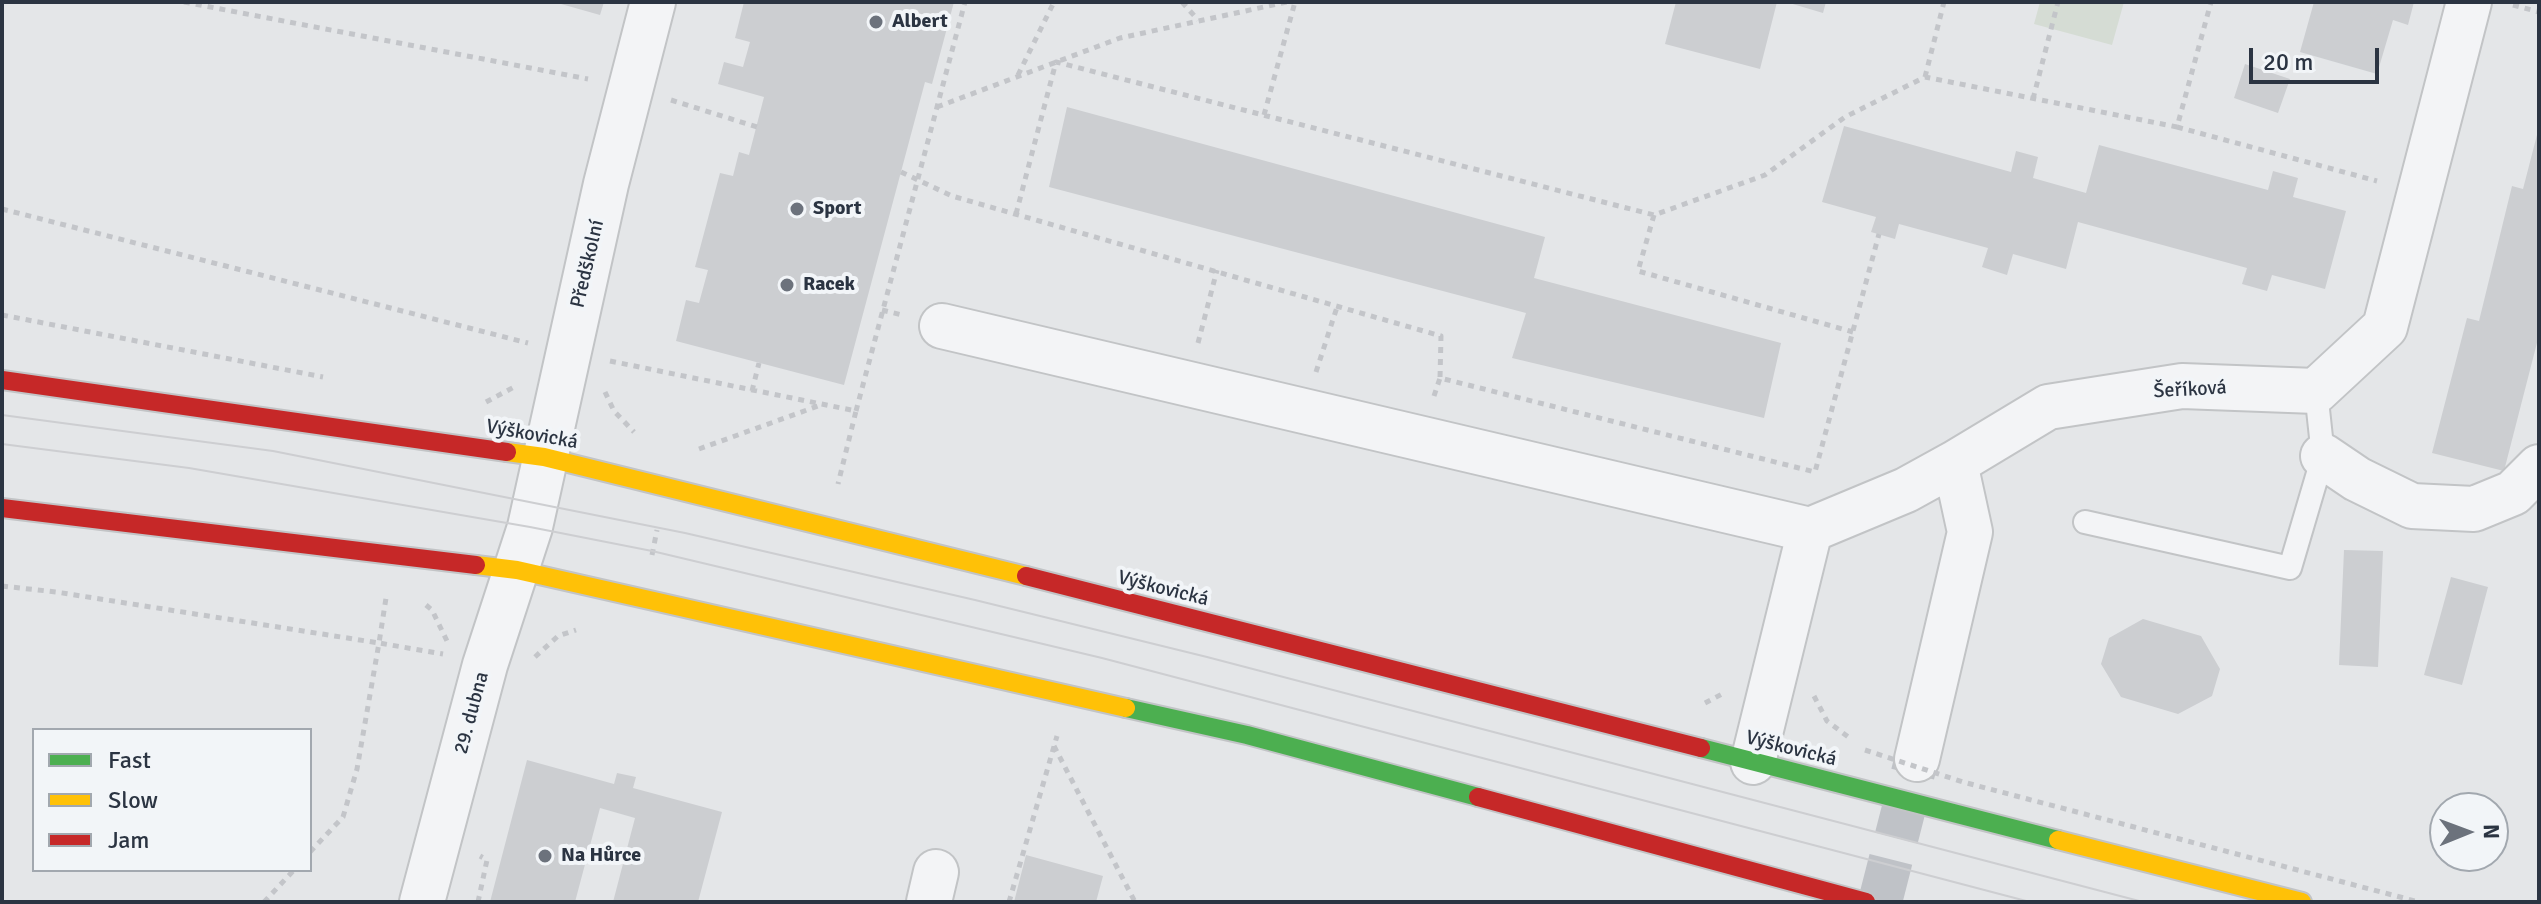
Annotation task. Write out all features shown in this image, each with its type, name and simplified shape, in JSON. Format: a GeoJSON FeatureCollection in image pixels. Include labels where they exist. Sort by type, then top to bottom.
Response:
{"type":"FeatureCollection","features":[{"type":"Feature","properties":{"kind":"street","name":"Předškolní"},"geometry":{"type":"LineString","coordinates":[[530,527],[606,184],[653,2]]}},
{"type":"Feature","properties":{"kind":"street"},"geometry":{"type":"LineString","coordinates":[[2316,391],[2385,327],[2469,2]]}},
{"type":"Feature","properties":{"kind":"street"},"geometry":{"type":"LineString","coordinates":[[942,326],[1810,530],[1753,762]]}},
{"type":"Feature","properties":{"kind":"street","name":"Výškovická"},"geometry":{"type":"LineString","coordinates":[[2,380],[544,457],[979,564],[2302,902]]}},
{"type":"Feature","properties":{"kind":"street","name":"Šeříková"},"geometry":{"type":"LineString","coordinates":[[1810,530],[1906,490],[2048,407],[2182,386],[2316,391]]}},
{"type":"Feature","properties":{"kind":"street"},"geometry":{"type":"LineString","coordinates":[[2323,456],[2357,479],[2412,506],[2474,509],[2513,493],[2539,467]]}},
{"type":"Feature","properties":{"kind":"street"},"geometry":{"type":"LineString","coordinates":[[1917,759],[1970,532],[1955,463]]}},
{"type":"Feature","properties":{"kind":"street"},"geometry":{"type":"LineString","coordinates":[[2,508],[517,570],[1247,735],[1866,902]]}},
{"type":"Feature","properties":{"kind":"street","name":"29. dubna"},"geometry":{"type":"LineString","coordinates":[[422,902],[485,665],[530,527]]}},
{"type":"Feature","properties":{"kind":"lane"},"geometry":{"type":"LineString","coordinates":[[2085,522],[2290,568],[2323,456],[2316,391]]}},
{"type":"Feature","properties":{"kind":"path"},"geometry":{"type":"LineString","coordinates":[[184,2],[631,87],[757,127]]}},
{"type":"Feature","properties":{"kind":"path"},"geometry":{"type":"LineString","coordinates":[[837,489],[965,2]]}},
{"type":"Feature","properties":{"kind":"path"},"geometry":{"type":"LineString","coordinates":[[1018,76],[1054,2]]}},
{"type":"Feature","properties":{"kind":"path"},"geometry":{"type":"LineString","coordinates":[[1182,2],[1198,20]]}},
{"type":"Feature","properties":{"kind":"path"},"geometry":{"type":"LineString","coordinates":[[936,108],[1120,38],[1287,2]]}},
{"type":"Feature","properties":{"kind":"path"},"geometry":{"type":"LineString","coordinates":[[1264,115],[1295,2]]}},
{"type":"Feature","properties":{"kind":"path"},"geometry":{"type":"LineString","coordinates":[[1925,77],[1944,2]]}},
{"type":"Feature","properties":{"kind":"path"},"geometry":{"type":"LineString","coordinates":[[2033,99],[2058,2]]}},
{"type":"Feature","properties":{"kind":"path"},"geometry":{"type":"LineString","coordinates":[[2177,127],[2211,2]]}},
{"type":"Feature","properties":{"kind":"path"},"geometry":{"type":"LineString","coordinates":[[2500,2],[2539,12]]}},
{"type":"Feature","properties":{"kind":"path"},"geometry":{"type":"LineString","coordinates":[[1056,62],[1654,215],[1765,175],[1845,117],[1925,77],[2177,127],[2420,192]]}},
{"type":"Feature","properties":{"kind":"path"},"geometry":{"type":"LineString","coordinates":[[1016,214],[1056,62]]}},
{"type":"Feature","properties":{"kind":"path"},"geometry":{"type":"LineString","coordinates":[[901,172],[952,196],[1338,304],[1441,336],[1440,378],[1815,472],[1879,234]]}},
{"type":"Feature","properties":{"kind":"path"},"geometry":{"type":"LineString","coordinates":[[2,209],[569,353],[856,411]]}},
{"type":"Feature","properties":{"kind":"path"},"geometry":{"type":"LineString","coordinates":[[1654,215],[1638,271],[1853,332]]}},
{"type":"Feature","properties":{"kind":"path"},"geometry":{"type":"LineString","coordinates":[[1187,384],[1217,270]]}},
{"type":"Feature","properties":{"kind":"path"},"geometry":{"type":"LineString","coordinates":[[1304,411],[1338,304]]}},
{"type":"Feature","properties":{"kind":"path"},"geometry":{"type":"LineString","coordinates":[[2,315],[331,379]]}},
{"type":"Feature","properties":{"kind":"path"},"geometry":{"type":"LineString","coordinates":[[483,404],[514,389],[534,368],[569,353]]}},
{"type":"Feature","properties":{"kind":"path"},"geometry":{"type":"LineString","coordinates":[[752,391],[759,363]]}},
{"type":"Feature","properties":{"kind":"path"},"geometry":{"type":"LineString","coordinates":[[687,454],[821,405]]}},
{"type":"Feature","properties":{"kind":"path"},"geometry":{"type":"LineString","coordinates":[[642,597],[665,487]]}},
{"type":"Feature","properties":{"kind":"path"},"geometry":{"type":"LineString","coordinates":[[2,586],[456,656]]}},
{"type":"Feature","properties":{"kind":"path"},"geometry":{"type":"LineString","coordinates":[[526,665],[558,636],[584,628]]}},
{"type":"Feature","properties":{"kind":"path"},"geometry":{"type":"LineString","coordinates":[[312,850],[343,817],[357,769],[379,643]]}},
{"type":"Feature","properties":{"kind":"path"},"geometry":{"type":"LineString","coordinates":[[1009,902],[1061,724]]}},
{"type":"Feature","properties":{"kind":"path"},"geometry":{"type":"LineString","coordinates":[[1053,745],[1135,902]]}},
{"type":"Feature","properties":{"kind":"path"},"geometry":{"type":"LineString","coordinates":[[1865,750],[1963,782],[2419,902]]}},
{"type":"Feature","properties":{"kind":"path"},"geometry":{"type":"LineString","coordinates":[[475,853],[487,860],[478,902]]}},
{"type":"Feature","properties":{"kind":"path"},"geometry":{"type":"LineString","coordinates":[[264,902],[292,872]]}},
{"type":"Feature","properties":{"kind":"shaded area"},"geometry":{"type":"Polygon","coordinates":[[[2040,2],[2124,2],[2112,45],[2034,24],[2040,2]]]}},
{"type":"Feature","properties":{"kind":"building"},"geometry":{"type":"Polygon","coordinates":[[[554,2],[604,2],[600,15],[554,2]]]}},
{"type":"Feature","properties":{"kind":"building"},"geometry":{"type":"Polygon","coordinates":[[[744,2],[954,2],[932,84],[925,82],[844,385],[676,341],[686,300],[699,303],[708,270],[695,267],[720,173],[733,176],[739,152],[749,155],[764,97],[718,84],[724,62],[743,67],[750,42],[735,38],[744,2]]]}},
{"type":"Feature","properties":{"kind":"building"},"geometry":{"type":"Polygon","coordinates":[[[1676,2],[1777,2],[1760,69],[1665,44],[1676,2]]]}},
{"type":"Feature","properties":{"kind":"building"},"geometry":{"type":"Polygon","coordinates":[[[1786,2],[1826,2],[1823,13],[1786,2]]]}},
{"type":"Feature","properties":{"kind":"building"},"geometry":{"type":"Polygon","coordinates":[[[2314,2],[2414,2],[2408,25],[2393,20],[2377,74],[2300,52],[2314,2]]]}},
{"type":"Feature","properties":{"kind":"building"},"geometry":{"type":"Polygon","coordinates":[[[2245,64],[2290,79],[2278,113],[2234,98],[2245,64]]]}},
{"type":"Feature","properties":{"kind":"building"},"geometry":{"type":"Polygon","coordinates":[[[1067,107],[1545,237],[1534,278],[1781,343],[1764,418],[1512,358],[1526,313],[1049,187],[1067,107]]]}},
{"type":"Feature","properties":{"kind":"building"},"geometry":{"type":"Polygon","coordinates":[[[1844,126],[2011,172],[2016,151],[2038,157],[2033,178],[2086,193],[2099,145],[2268,190],[2273,171],[2298,178],[2293,197],[2346,211],[2325,289],[2272,275],[2267,291],[2242,284],[2247,268],[2078,222],[2066,269],[2013,254],[2007,275],[1982,267],[1988,248],[1899,224],[1895,239],[1871,232],[1876,217],[1822,202],[1844,126]]]}},
{"type":"Feature","properties":{"kind":"building"},"geometry":{"type":"Polygon","coordinates":[[[2538,131],[2539,335],[2504,471],[2432,453],[2467,318],[2479,321],[2512,186],[2523,189],[2538,131]]]}},
{"type":"Feature","properties":{"kind":"building"},"geometry":{"type":"Polygon","coordinates":[[[2344,550],[2383,551],[2378,667],[2339,665],[2344,550]]]}},
{"type":"Feature","properties":{"kind":"building"},"geometry":{"type":"Polygon","coordinates":[[[2451,577],[2488,587],[2462,685],[2424,675],[2451,577]]]}},
{"type":"Feature","properties":{"kind":"building"},"geometry":{"type":"Polygon","coordinates":[[[2143,619],[2201,636],[2220,669],[2212,696],[2178,714],[2121,697],[2101,664],[2109,638],[2143,619]]]}},
{"type":"Feature","properties":{"kind":"building"},"geometry":{"type":"Polygon","coordinates":[[[527,760],[614,784],[617,773],[636,777],[633,788],[722,812],[698,902],[613,902],[635,818],[600,808],[575,902],[490,902],[527,760]]]}},
{"type":"Feature","properties":{"kind":"building"},"geometry":{"type":"Polygon","coordinates":[[[1026,855],[1103,876],[1096,902],[1014,902],[1026,855]]]}},
{"type":"Feature","properties":{"kind":"tunnel"},"geometry":{"type":"LineString","coordinates":[[1880,902],[1915,765]]}},
{"type":"Feature","properties":{"kind":"tram line"},"geometry":{"type":"LineString","coordinates":[[2,415],[273,451],[685,533],[1207,657],[2143,902]]}},
{"type":"Feature","properties":{"kind":"tram line"},"geometry":{"type":"LineString","coordinates":[[2,444],[189,468],[652,551],[1102,658],[2030,902]]}},
{"type":"Feature","properties":{"kind":"traffic: fast"},"geometry":{"type":"LineString","coordinates":[[1126,708],[1247,735],[1478,797]]}},
{"type":"Feature","properties":{"kind":"traffic: fast"},"geometry":{"type":"LineString","coordinates":[[1701,748],[2058,840]]}},
{"type":"Feature","properties":{"kind":"traffic: slow"},"geometry":{"type":"LineString","coordinates":[[507,452],[544,457],[1026,576]]}},
{"type":"Feature","properties":{"kind":"traffic: slow"},"geometry":{"type":"LineString","coordinates":[[476,565],[517,570],[1126,708]]}},
{"type":"Feature","properties":{"kind":"traffic: slow"},"geometry":{"type":"LineString","coordinates":[[2058,840],[2302,902]]}},
{"type":"Feature","properties":{"kind":"traffic: jam"},"geometry":{"type":"LineString","coordinates":[[2,380],[507,452]]}},
{"type":"Feature","properties":{"kind":"traffic: jam"},"geometry":{"type":"LineString","coordinates":[[2,508],[476,565]]}},
{"type":"Feature","properties":{"kind":"traffic: jam"},"geometry":{"type":"LineString","coordinates":[[1026,576],[1701,748]]}},
{"type":"Feature","properties":{"kind":"traffic: jam"},"geometry":{"type":"LineString","coordinates":[[1478,797],[1866,902]]}},
{"type":"Feature","properties":{"kind":"place","name":"Albert"},"geometry":{"type":"Point","coordinates":[876,22]}},
{"type":"Feature","properties":{"kind":"place","name":"Sport"},"geometry":{"type":"Point","coordinates":[797,209]}},
{"type":"Feature","properties":{"kind":"place","name":"Racek"},"geometry":{"type":"Point","coordinates":[787,285]}},
{"type":"Feature","properties":{"kind":"place","name":"Na Hůrce"},"geometry":{"type":"Point","coordinates":[545,856]}}]}
